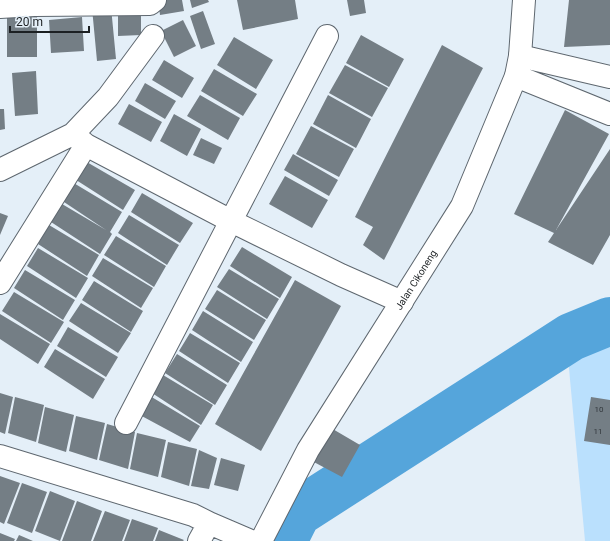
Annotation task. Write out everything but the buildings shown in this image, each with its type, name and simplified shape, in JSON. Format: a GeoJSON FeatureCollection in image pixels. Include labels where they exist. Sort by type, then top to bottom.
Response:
{"type":"FeatureCollection","features":[{"type":"Feature","properties":{"kind":"street"},"geometry":{"type":"LineString","coordinates":[[0,7],[34,2],[150,4],[154,0]]}},
{"type":"Feature","properties":{"kind":"street","name":"Jalan Cikoneng"},"geometry":{"type":"LineString","coordinates":[[261,541],[308,450],[462,206],[518,66],[524,0]]}},
{"type":"Feature","properties":{"kind":"street"},"geometry":{"type":"LineString","coordinates":[[0,283],[80,140],[108,97],[153,36]]}},
{"type":"Feature","properties":{"kind":"street"},"geometry":{"type":"LineString","coordinates":[[126,423],[327,36]]}},
{"type":"Feature","properties":{"kind":"street"},"geometry":{"type":"LineString","coordinates":[[518,66],[610,78]]}},
{"type":"Feature","properties":{"kind":"street"},"geometry":{"type":"LineString","coordinates":[[518,66],[610,114]]}},
{"type":"Feature","properties":{"kind":"street"},"geometry":{"type":"LineString","coordinates":[[0,170],[80,140],[231,221],[341,275],[402,302]]}},
{"type":"Feature","properties":{"kind":"street"},"geometry":{"type":"LineString","coordinates":[[0,456],[193,515],[204,532],[251,541]]}},
{"type":"Feature","properties":{"kind":"shaded area"},"geometry":{"type":"Polygon","coordinates":[[[610,334],[610,541],[585,541],[567,347],[610,334]]]}},
{"type":"Feature","properties":{"kind":"waterway"},"geometry":{"type":"LineString","coordinates":[[283,541],[297,513],[571,337],[610,321]]}}]}
